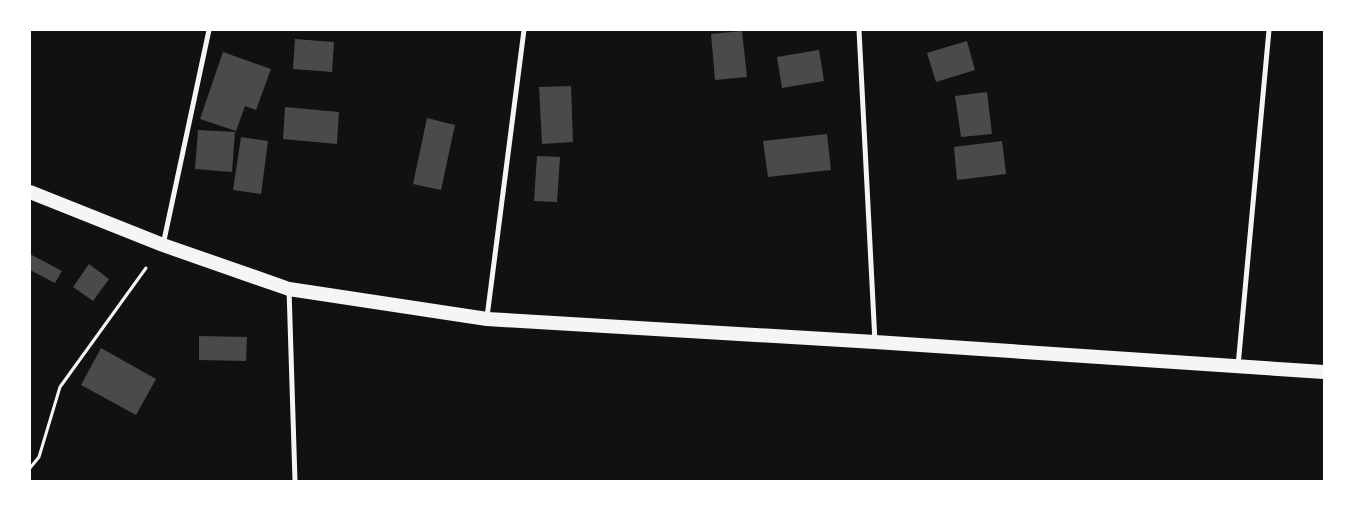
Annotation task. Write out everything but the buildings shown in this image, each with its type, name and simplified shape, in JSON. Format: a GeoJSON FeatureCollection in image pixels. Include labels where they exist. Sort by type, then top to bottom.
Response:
{"type":"FeatureCollection","features":[{"type":"Feature","properties":{"kind":"highway"},"geometry":{"type":"LineString","coordinates":[[30,192],[163,245],[289,289],[487,319],[875,342],[1324,372]]}},
{"type":"Feature","properties":{"kind":"street"},"geometry":{"type":"LineString","coordinates":[[163,245],[209,30]]}},
{"type":"Feature","properties":{"kind":"street"},"geometry":{"type":"LineString","coordinates":[[487,319],[524,30]]}},
{"type":"Feature","properties":{"kind":"street"},"geometry":{"type":"LineString","coordinates":[[859,30],[875,342]]}},
{"type":"Feature","properties":{"kind":"street"},"geometry":{"type":"LineString","coordinates":[[1238,367],[1269,30]]}},
{"type":"Feature","properties":{"kind":"street"},"geometry":{"type":"LineString","coordinates":[[289,289],[295,481]]}},
{"type":"Feature","properties":{"kind":"path"},"geometry":{"type":"LineString","coordinates":[[30,468],[39,457],[60,387],[163,245]]}}]}
